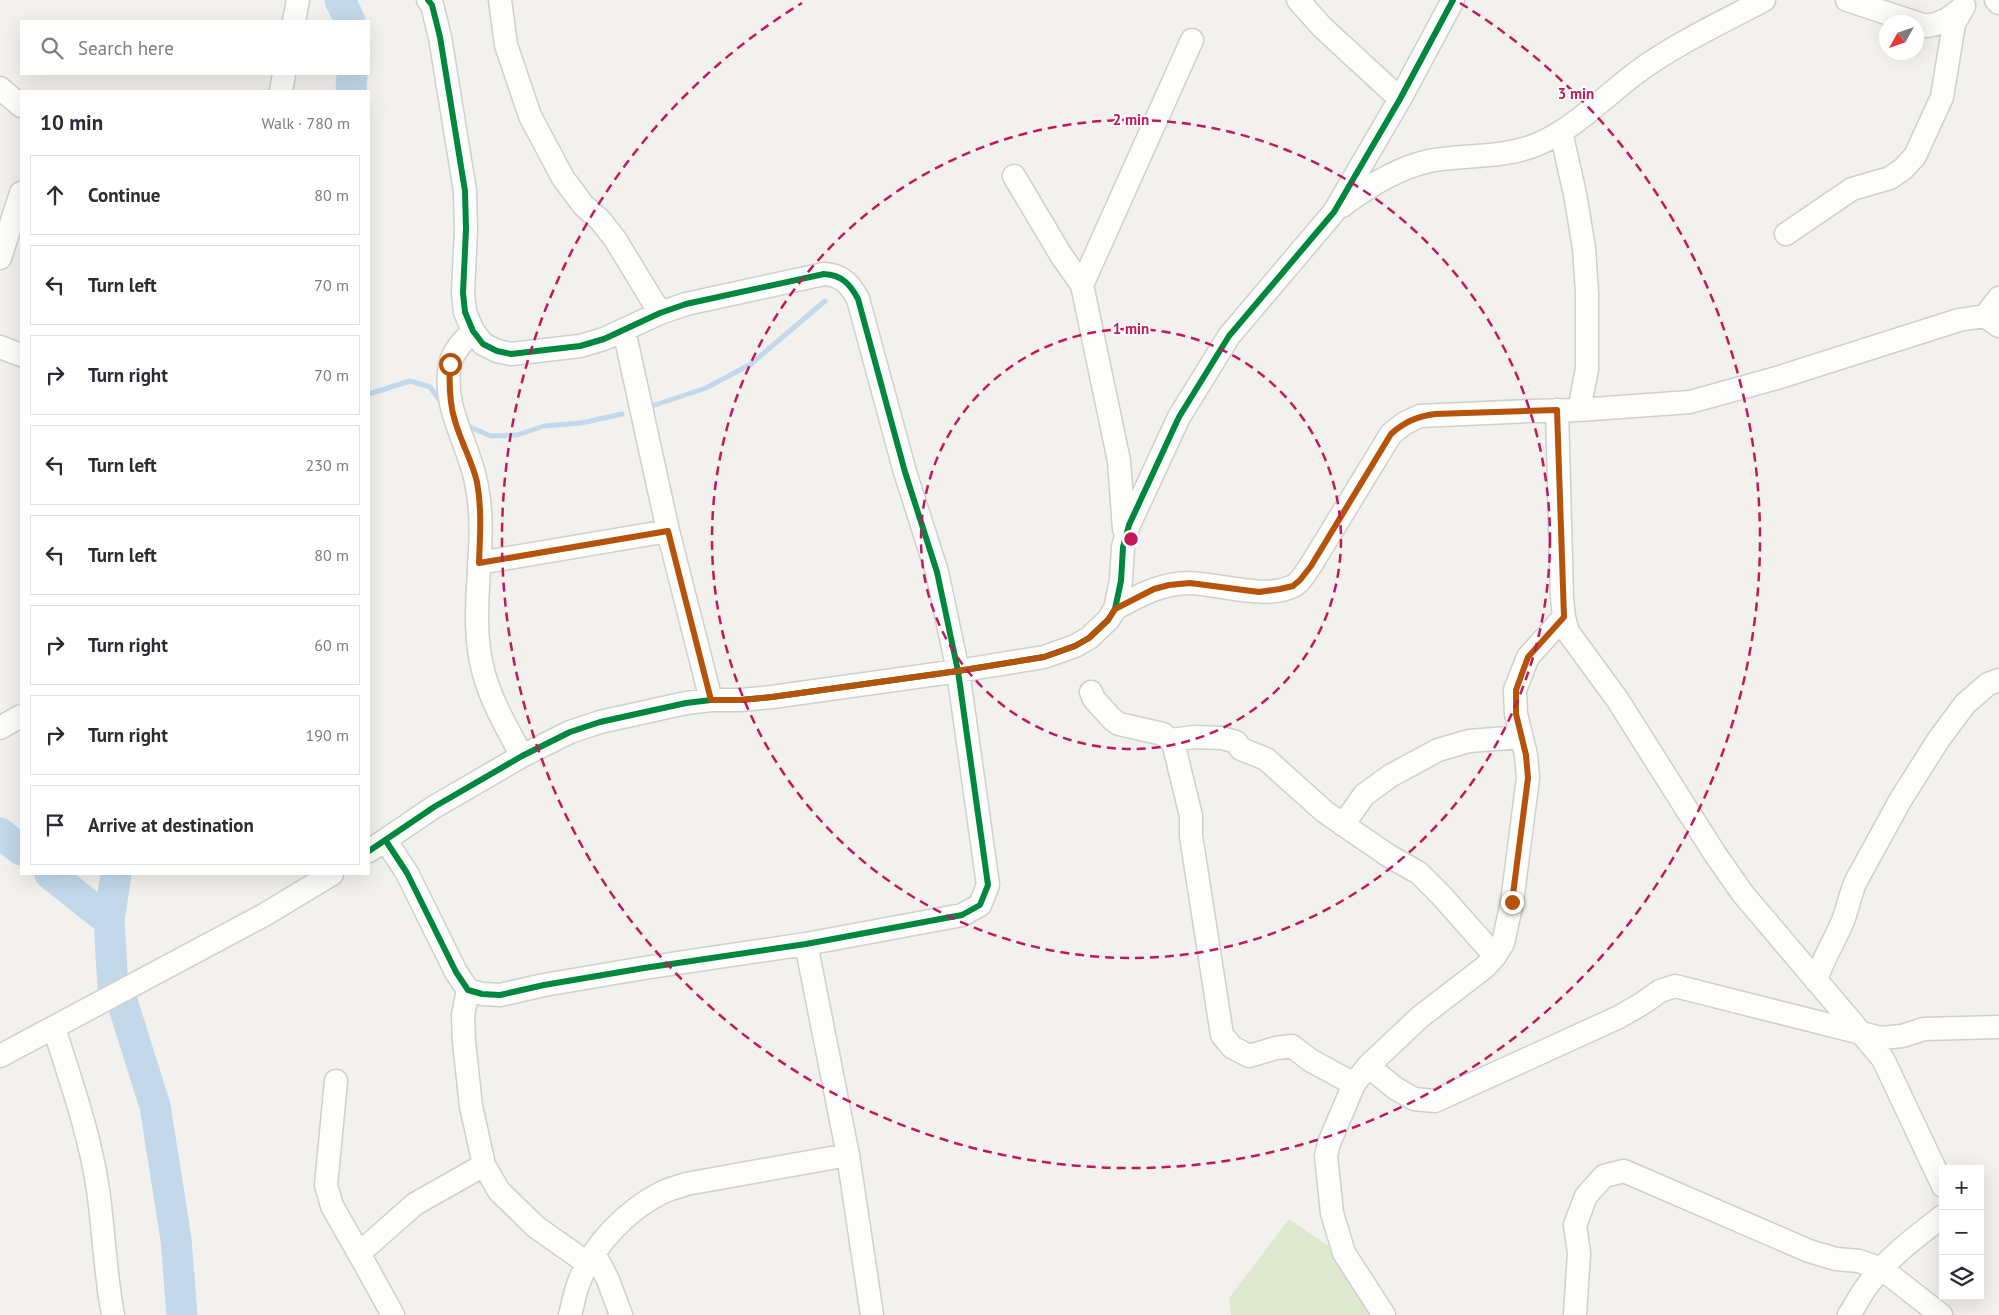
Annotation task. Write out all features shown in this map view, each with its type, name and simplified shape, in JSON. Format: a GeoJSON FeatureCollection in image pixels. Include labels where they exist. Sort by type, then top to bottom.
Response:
{"type":"FeatureCollection","features":[{"type":"Feature","properties":{"kind":"street"},"geometry":{"type":"LineString","coordinates":[[294,20],[298,0]]}},
{"type":"Feature","properties":{"kind":"street"},"geometry":{"type":"LineString","coordinates":[[1298,0],[1322,27],[1400,99]]}},
{"type":"Feature","properties":{"kind":"street"},"geometry":{"type":"LineString","coordinates":[[1123,547],[1129,525],[1146,485],[1179,417],[1229,336],[1334,212],[1400,99],[1452,0]]}},
{"type":"Feature","properties":{"kind":"street"},"geometry":{"type":"LineString","coordinates":[[1334,212],[1356,195],[1402,170],[1428,161],[1522,150],[1561,132],[1636,73],[1668,51],[1739,6],[1764,0]]}},
{"type":"Feature","properties":{"kind":"street"},"geometry":{"type":"LineString","coordinates":[[1847,0],[1926,26],[1937,25],[1948,20],[1967,3]]}},
{"type":"Feature","properties":{"kind":"street"},"geometry":{"type":"LineString","coordinates":[[1996,0],[1999,3]]}},
{"type":"Feature","properties":{"kind":"street"},"geometry":{"type":"LineString","coordinates":[[497,1],[506,45],[530,116],[563,178],[584,206],[600,220],[615,239],[660,313]]}},
{"type":"Feature","properties":{"kind":"street"},"geometry":{"type":"LineString","coordinates":[[432,2],[440,37],[465,192],[466,229],[463,293],[465,312],[473,331],[483,344],[497,351],[511,354],[580,346],[624,330],[660,313],[716,297],[824,274],[835,275],[848,284],[858,299],[905,472],[937,572],[958,671],[988,885],[980,905],[962,915],[806,944],[544,984],[500,995],[482,994],[468,990],[456,972],[407,873],[377,846],[434,807],[522,756],[570,732],[600,722],[654,709],[711,700],[772,697],[958,671],[1044,657],[1068,649],[1089,638],[1108,620],[1115,609],[1120,589],[1123,547],[1123,500],[1119,461],[1082,285],[1061,255],[1014,176]]}},
{"type":"Feature","properties":{"kind":"street"},"geometry":{"type":"LineString","coordinates":[[1786,234],[1852,189],[1864,185],[1877,184],[1890,178],[1903,169],[1915,156],[1942,97],[1954,24],[1967,3]]}},
{"type":"Feature","properties":{"kind":"street"},"geometry":{"type":"LineString","coordinates":[[1082,285],[1192,40]]}},
{"type":"Feature","properties":{"kind":"street"},"geometry":{"type":"LineString","coordinates":[[281,90],[284,75]]}},
{"type":"Feature","properties":{"kind":"street"},"geometry":{"type":"LineString","coordinates":[[0,88],[20,105]]}},
{"type":"Feature","properties":{"kind":"street"},"geometry":{"type":"LineString","coordinates":[[1561,132],[1575,194],[1584,248],[1587,293],[1587,369],[1568,410],[1564,617],[1568,632],[1617,699],[1715,854],[1743,894],[1883,1059],[1939,1178]]}},
{"type":"Feature","properties":{"kind":"street"},"geometry":{"type":"LineString","coordinates":[[0,258],[20,196]]}},
{"type":"Feature","properties":{"kind":"street"},"geometry":{"type":"LineString","coordinates":[[1115,609],[1137,596],[1169,585],[1190,583],[1259,592],[1293,586],[1311,566],[1391,434],[1405,423],[1420,416],[1568,410],[1690,402],[1780,377],[1959,320],[1992,321],[1999,298]]}},
{"type":"Feature","properties":{"kind":"street"},"geometry":{"type":"LineString","coordinates":[[624,330],[668,531],[711,700]]}},
{"type":"Feature","properties":{"kind":"street"},"geometry":{"type":"LineString","coordinates":[[473,331],[460,345],[450,364],[449,392],[454,421],[466,448],[476,482],[480,517],[476,638],[484,675],[499,713],[522,756]]}},
{"type":"Feature","properties":{"kind":"street"},"geometry":{"type":"LineString","coordinates":[[0,348],[20,355]]}},
{"type":"Feature","properties":{"kind":"street"},"geometry":{"type":"LineString","coordinates":[[479,563],[668,531]]}},
{"type":"Feature","properties":{"kind":"street"},"geometry":{"type":"LineString","coordinates":[[1384,1315],[1344,1253],[1332,1213],[1326,1156],[1329,1143],[1354,1084],[1368,1066],[1420,1016],[1485,967],[1496,956],[1503,943],[1512,902],[1528,778],[1516,714],[1516,690],[1528,657],[1564,617]]}},
{"type":"Feature","properties":{"kind":"street"},"geometry":{"type":"LineString","coordinates":[[1816,981],[1843,921],[1856,881],[1918,771],[1965,704],[1988,684],[1999,680]]}},
{"type":"Feature","properties":{"kind":"street"},"geometry":{"type":"LineString","coordinates":[[1091,692],[1094,700],[1119,724],[1163,734],[1172,740],[1193,737],[1222,738],[1236,742],[1241,749],[1266,759],[1325,812],[1389,856],[1419,873],[1496,956]]}},
{"type":"Feature","properties":{"kind":"street"},"geometry":{"type":"LineString","coordinates":[[0,728],[20,717]]}},
{"type":"Feature","properties":{"kind":"street"},"geometry":{"type":"LineString","coordinates":[[1343,825],[1364,795],[1390,776],[1438,750],[1469,741],[1521,737]]}},
{"type":"Feature","properties":{"kind":"street"},"geometry":{"type":"LineString","coordinates":[[1172,740],[1191,816],[1191,836],[1222,1035],[1232,1047],[1249,1056],[1276,1048],[1292,1046],[1310,1060],[1354,1084]]}},
{"type":"Feature","properties":{"kind":"street"},"geometry":{"type":"LineString","coordinates":[[0,1056],[264,915],[330,875]]}},
{"type":"Feature","properties":{"kind":"street"},"geometry":{"type":"LineString","coordinates":[[806,944],[848,1155],[872,1315]]}},
{"type":"Feature","properties":{"kind":"street"},"geometry":{"type":"LineString","coordinates":[[1368,1066],[1395,1088],[1414,1099],[1435,1100],[1619,1017],[1660,991],[1676,986],[1881,1038],[1902,1036],[1924,1029],[1999,1026]]}},
{"type":"Feature","properties":{"kind":"street"},"geometry":{"type":"LineString","coordinates":[[468,990],[463,1015],[464,1042],[471,1106],[484,1165],[499,1190],[536,1227],[590,1258],[608,1280],[621,1315]]}},
{"type":"Feature","properties":{"kind":"street"},"geometry":{"type":"LineString","coordinates":[[54,1028],[80,1110],[92,1157],[98,1189],[107,1283],[114,1315]]}},
{"type":"Feature","properties":{"kind":"street"},"geometry":{"type":"LineString","coordinates":[[336,1081],[326,1185],[332,1206],[393,1315]]}},
{"type":"Feature","properties":{"kind":"street"},"geometry":{"type":"LineString","coordinates":[[570,1315],[578,1283],[590,1258],[611,1232],[636,1209],[661,1193],[686,1184],[848,1155]]}},
{"type":"Feature","properties":{"kind":"street"},"geometry":{"type":"LineString","coordinates":[[362,1257],[364,1249],[416,1204],[484,1165]]}},
{"type":"Feature","properties":{"kind":"street"},"geometry":{"type":"LineString","coordinates":[[1575,1315],[1579,1253],[1575,1225],[1586,1196],[1604,1176],[1624,1171],[1809,1251],[1836,1259],[1859,1261],[1882,1269],[1941,1315]]}},
{"type":"Feature","properties":{"kind":"street"},"geometry":{"type":"LineString","coordinates":[[1849,1315],[1870,1282],[1882,1269],[1907,1243],[1939,1219]]}},
{"type":"Feature","properties":{"kind":"green space"},"geometry":{"type":"Polygon","coordinates":[[[1289,1219],[1331,1248],[1374,1315],[1231,1315],[1229,1298],[1289,1219]]]}},
{"type":"Feature","properties":{"kind":"waterway"},"geometry":{"type":"LineString","coordinates":[[340,0],[350,20]]}},
{"type":"Feature","properties":{"kind":"waterway"},"geometry":{"type":"LineString","coordinates":[[351,90],[352,75]]}},
{"type":"Feature","properties":{"kind":"waterway"},"geometry":{"type":"LineString","coordinates":[[652,406],[706,388],[751,364],[825,301]]}},
{"type":"Feature","properties":{"kind":"waterway"},"geometry":{"type":"LineString","coordinates":[[370,394],[410,381],[430,387],[443,405]]}},
{"type":"Feature","properties":{"kind":"waterway"},"geometry":{"type":"LineString","coordinates":[[465,425],[491,436],[517,435],[544,426],[581,423],[622,414]]}},
{"type":"Feature","properties":{"kind":"waterway"},"geometry":{"type":"LineString","coordinates":[[0,833],[20,849]]}},
{"type":"Feature","properties":{"kind":"waterway"},"geometry":{"type":"LineString","coordinates":[[51,875],[109,921]]}},
{"type":"Feature","properties":{"kind":"waterway"},"geometry":{"type":"LineString","coordinates":[[116,875],[109,921],[113,987],[122,1001],[155,1106],[176,1239],[182,1315]]}},
{"type":"Feature","properties":{"kind":"cycle path"},"geometry":{"type":"LineString","coordinates":[[386,841],[407,873],[456,972],[468,990],[482,994],[500,995],[544,985],[806,944],[962,915],[980,905],[988,885],[958,671],[937,572],[905,472],[858,299],[855,294],[841,278],[824,274],[686,304],[660,313],[604,339],[580,346],[511,354],[497,351],[483,344],[473,331],[465,312],[463,293],[466,229],[465,191],[440,37],[432,5],[428,0]]}},
{"type":"Feature","properties":{"kind":"cycle path"},"geometry":{"type":"LineString","coordinates":[[370,850],[434,807],[522,756],[570,732],[600,722],[686,703],[772,697],[1044,657],[1075,646],[1089,638],[1108,620],[1115,609],[1121,581],[1123,547],[1129,525],[1179,417],[1229,336],[1334,212],[1400,99],[1453,0]]}},
{"type":"Feature","properties":{"kind":"route"},"geometry":{"type":"LineString","coordinates":[[450,364],[449,392],[454,421],[466,448],[476,482],[480,517],[479,563],[668,531],[711,700],[772,697],[1044,657],[1075,646],[1089,638],[1100,629],[1115,609],[1137,596],[1169,585],[1190,583],[1259,592],[1293,586],[1311,566],[1381,450],[1397,428],[1420,416],[1435,414],[1557,410],[1564,617],[1528,657],[1516,690],[1516,714],[1526,755],[1528,778],[1512,902]]}}]}
